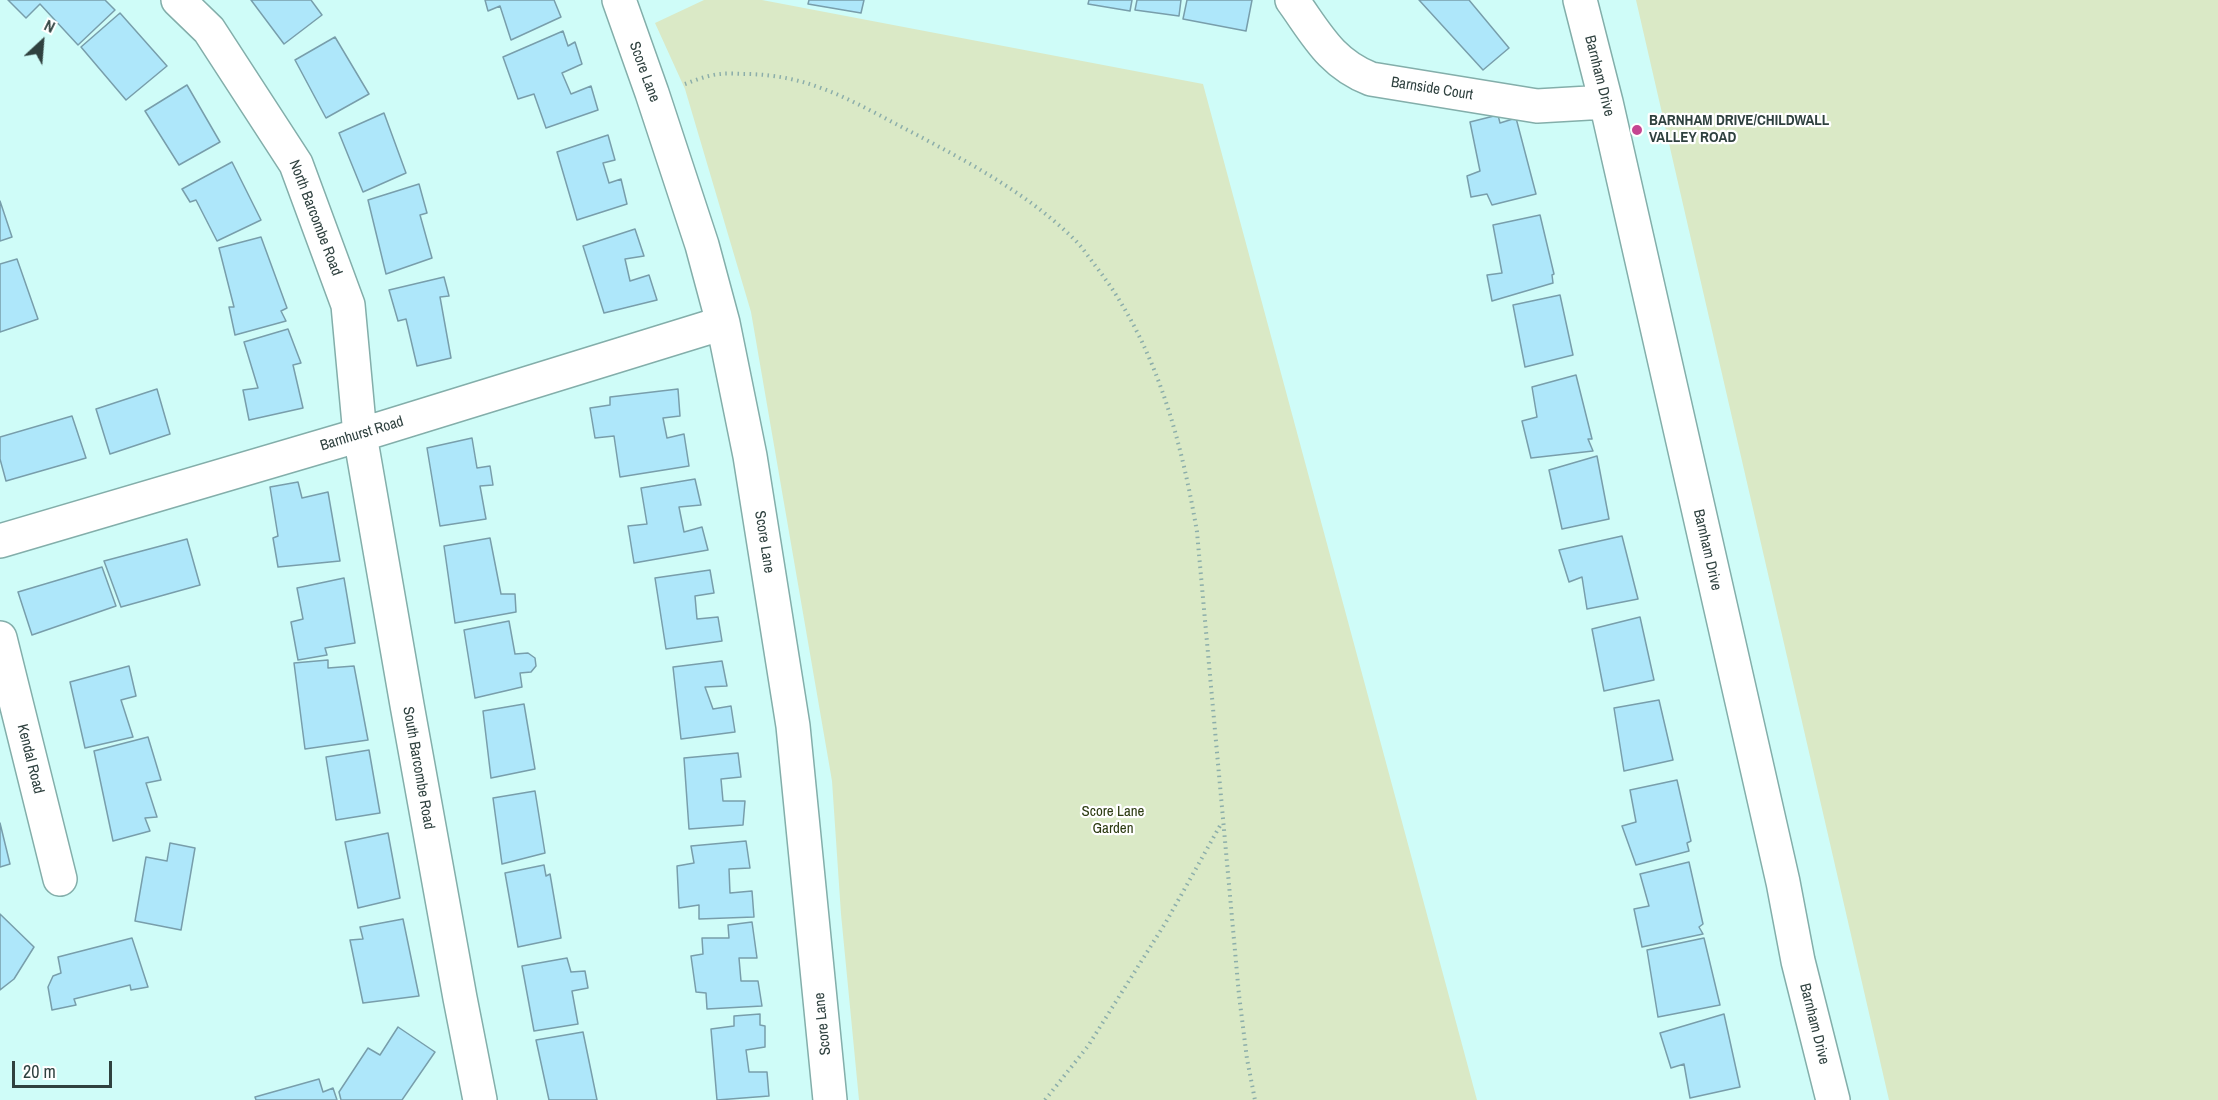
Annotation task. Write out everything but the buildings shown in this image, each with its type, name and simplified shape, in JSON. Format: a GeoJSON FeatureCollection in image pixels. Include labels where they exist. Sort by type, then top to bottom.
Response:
{"type":"FeatureCollection","features":[{"type":"Feature","properties":{"kind":"street","name":"North Barcombe Road"},"geometry":{"type":"LineString","coordinates":[[178,0],[209,30],[296,164],[348,305],[360,435]]}},
{"type":"Feature","properties":{"kind":"street","name":"Score Lane"},"geometry":{"type":"LineString","coordinates":[[619,0],[702,245],[723,323],[750,456],[793,726],[830,1100]]}},
{"type":"Feature","properties":{"kind":"street","name":"Barnside Court"},"geometry":{"type":"LineString","coordinates":[[1292,0],[1336,60],[1371,79],[1538,106],[1606,102]]}},
{"type":"Feature","properties":{"kind":"street","name":"Barnham Drive"},"geometry":{"type":"LineString","coordinates":[[1580,0],[1606,102],[1773,839],[1798,961],[1833,1100]]}},
{"type":"Feature","properties":{"kind":"street","name":"Barnhurst Road"},"geometry":{"type":"LineString","coordinates":[[0,541],[360,435],[723,323]]}},
{"type":"Feature","properties":{"kind":"street","name":"South Barcombe Road"},"geometry":{"type":"LineString","coordinates":[[360,435],[411,728],[480,1100]]}},
{"type":"Feature","properties":{"kind":"street","name":"Kendal Road"},"geometry":{"type":"LineString","coordinates":[[0,638],[60,879]]}},
{"type":"Feature","properties":{"kind":"path"},"geometry":{"type":"LineString","coordinates":[[652,93],[720,74],[778,76],[818,85],[965,160],[1002,183],[1075,240],[1111,286],[1139,335],[1160,382],[1189,483],[1197,532],[1239,995],[1255,1100]]}},
{"type":"Feature","properties":{"kind":"path"},"geometry":{"type":"LineString","coordinates":[[1045,1100],[1088,1046],[1166,922],[1222,823]]}},
{"type":"Feature","properties":{"kind":"green space","name":"Score Lane Garden"},"geometry":{"type":"Polygon","coordinates":[[[704,0],[762,0],[1203,84],[1477,1100],[859,1100],[841,914],[832,781],[751,312],[685,89],[655,23],[704,0]]]}},
{"type":"Feature","properties":{"kind":"green space"},"geometry":{"type":"Polygon","coordinates":[[[1636,0],[2218,0],[2218,1100],[1889,1100],[1636,0]]]}},
{"type":"Feature","properties":{"kind":"place","name":"BARNHAM DRIVE/CHILDWALL VALLEY ROAD"},"geometry":{"type":"Point","coordinates":[1637,130]}}]}
